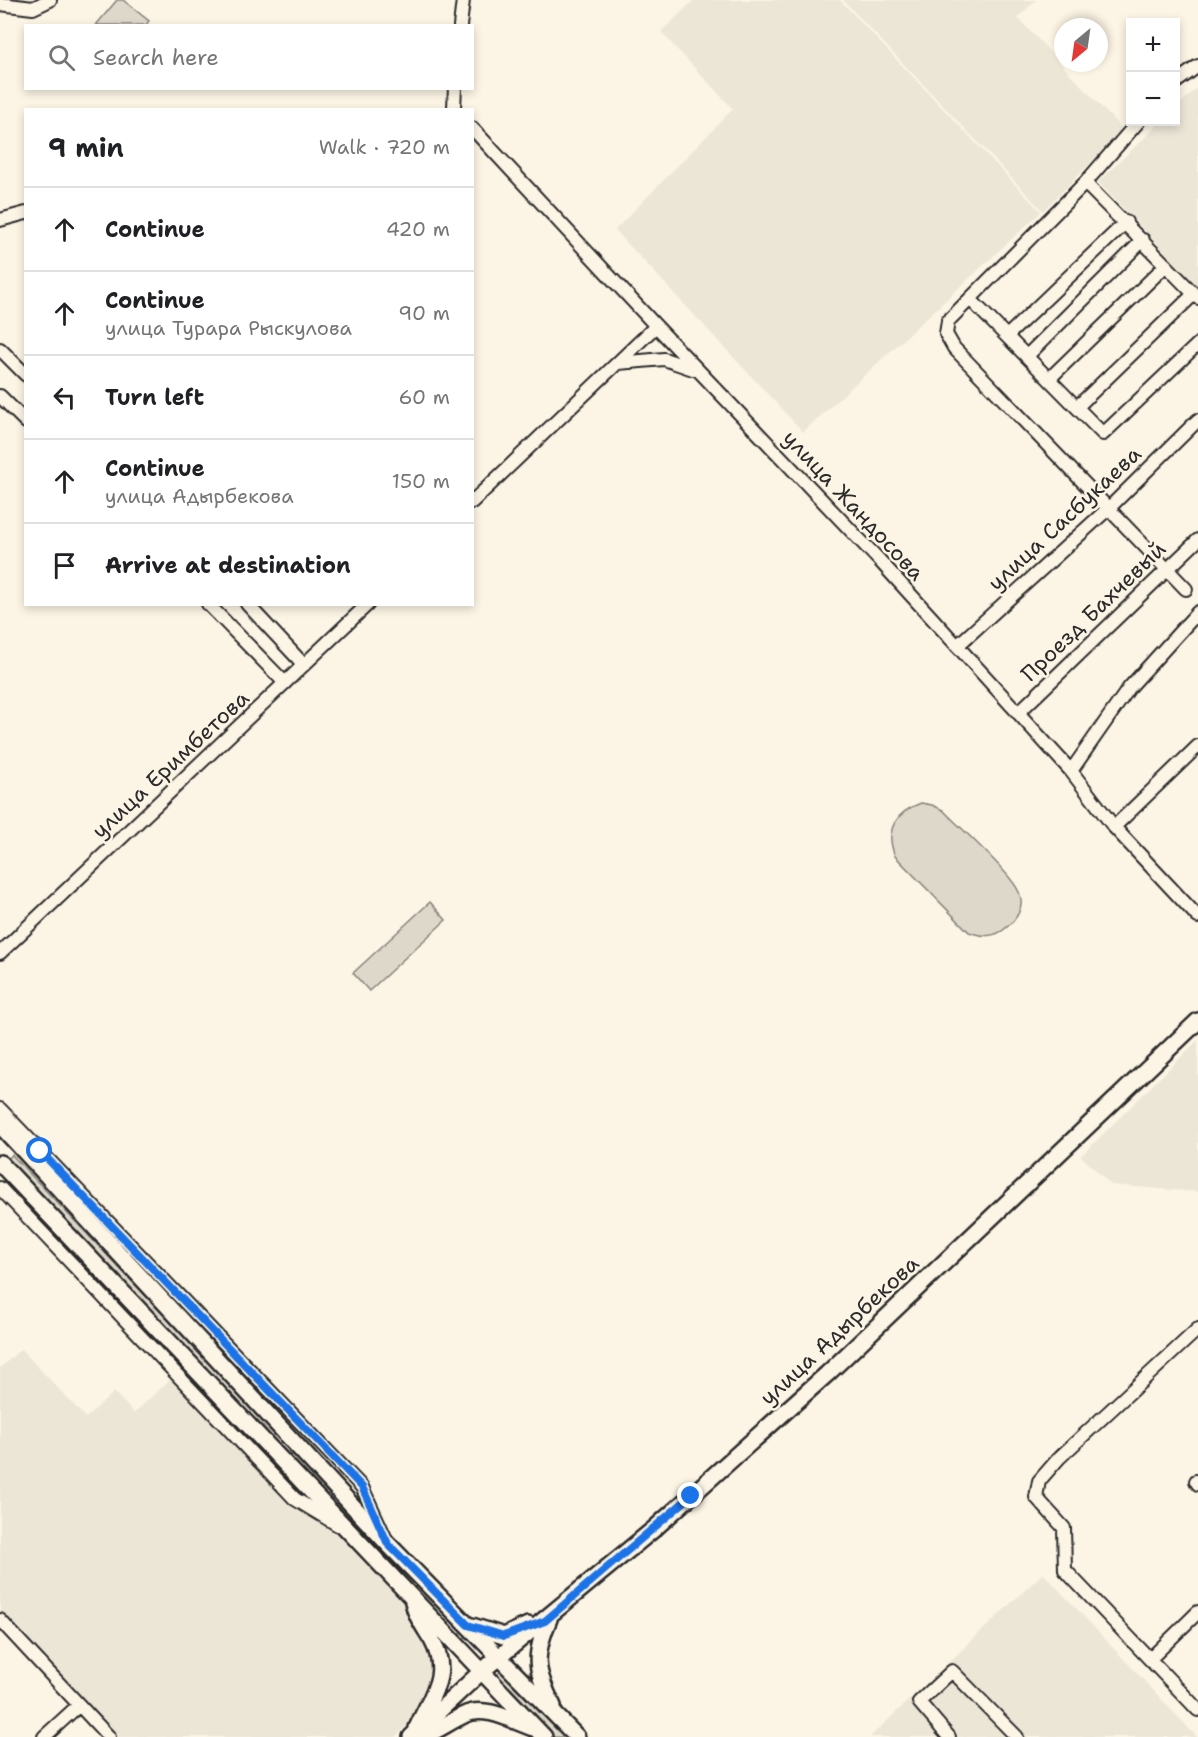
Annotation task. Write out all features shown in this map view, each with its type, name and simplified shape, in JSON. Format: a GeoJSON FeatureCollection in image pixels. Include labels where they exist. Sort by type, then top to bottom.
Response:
{"type":"FeatureCollection","features":[{"type":"Feature","properties":{"kind":"main road","name":"улица Адырбекова"},"geometry":{"type":"LineString","coordinates":[[415,1736],[482,1671],[654,1529],[827,1374],[1198,1021]]}},
{"type":"Feature","properties":{"kind":"main road"},"geometry":{"type":"LineString","coordinates":[[0,1125],[388,1544],[577,1737]]}},
{"type":"Feature","properties":{"kind":"main road"},"geometry":{"type":"LineString","coordinates":[[0,1154],[14,1140]]}},
{"type":"Feature","properties":{"kind":"main road"},"geometry":{"type":"LineString","coordinates":[[0,1163],[540,1733]]}},
{"type":"Feature","properties":{"kind":"main road"},"geometry":{"type":"LineString","coordinates":[[412,1597],[415,1612],[438,1652],[442,1666],[438,1684],[415,1736]]}},
{"type":"Feature","properties":{"kind":"main road"},"geometry":{"type":"LineString","coordinates":[[468,1625],[504,1636],[547,1619]]}},
{"type":"Feature","properties":{"kind":"main road"},"geometry":{"type":"LineString","coordinates":[[547,1619],[537,1656],[541,1679],[558,1717]]}},
{"type":"Feature","properties":{"kind":"main road"},"geometry":{"type":"LineString","coordinates":[[415,1736],[438,1731],[466,1713],[490,1713],[540,1733]]}},
{"type":"Feature","properties":{"kind":"street"},"geometry":{"type":"LineString","coordinates":[[0,4],[33,8],[50,0]]}},
{"type":"Feature","properties":{"kind":"street"},"geometry":{"type":"LineString","coordinates":[[460,24],[463,0]]}},
{"type":"Feature","properties":{"kind":"street"},"geometry":{"type":"LineString","coordinates":[[1180,79],[1198,66]]}},
{"type":"Feature","properties":{"kind":"street"},"geometry":{"type":"LineString","coordinates":[[451,108],[455,90]]}},
{"type":"Feature","properties":{"kind":"street"},"geometry":{"type":"LineString","coordinates":[[1135,126],[1085,183],[948,321],[946,334],[949,340],[1186,589]]}},
{"type":"Feature","properties":{"kind":"street","name":"улица Жандосова"},"geometry":{"type":"LineString","coordinates":[[474,130],[957,646],[1071,771],[1114,827],[1198,917]]}},
{"type":"Feature","properties":{"kind":"street"},"geometry":{"type":"LineString","coordinates":[[1077,407],[1196,296],[1126,222],[1085,183]]}},
{"type":"Feature","properties":{"kind":"street"},"geometry":{"type":"LineString","coordinates":[[0,220],[24,214]]}},
{"type":"Feature","properties":{"kind":"street"},"geometry":{"type":"LineString","coordinates":[[1007,336],[1126,222]]}},
{"type":"Feature","properties":{"kind":"street"},"geometry":{"type":"LineString","coordinates":[[1026,356],[1143,240]]}},
{"type":"Feature","properties":{"kind":"street"},"geometry":{"type":"LineString","coordinates":[[1049,379],[1166,265]]}},
{"type":"Feature","properties":{"kind":"street"},"geometry":{"type":"LineString","coordinates":[[970,299],[1103,434],[1198,344]]}},
{"type":"Feature","properties":{"kind":"street"},"geometry":{"type":"LineString","coordinates":[[474,499],[656,326]]}},
{"type":"Feature","properties":{"kind":"street"},"geometry":{"type":"LineString","coordinates":[[0,349],[24,373]]}},
{"type":"Feature","properties":{"kind":"street"},"geometry":{"type":"LineString","coordinates":[[618,363],[664,359],[682,363],[703,375]]}},
{"type":"Feature","properties":{"kind":"street"},"geometry":{"type":"LineString","coordinates":[[0,396],[24,420]]}},
{"type":"Feature","properties":{"kind":"street","name":"улица Сасбукаева"},"geometry":{"type":"LineString","coordinates":[[957,646],[1110,507],[1198,420]]}},
{"type":"Feature","properties":{"kind":"street","name":"Проезд Бахчевый"},"geometry":{"type":"LineString","coordinates":[[1018,713],[1198,540]]}},
{"type":"Feature","properties":{"kind":"street"},"geometry":{"type":"LineString","coordinates":[[210,606],[285,683]]}},
{"type":"Feature","properties":{"kind":"street"},"geometry":{"type":"LineString","coordinates":[[249,606],[304,665]]}},
{"type":"Feature","properties":{"kind":"street","name":"улица Еримбетова"},"geometry":{"type":"LineString","coordinates":[[0,953],[366,606]]}},
{"type":"Feature","properties":{"kind":"street"},"geometry":{"type":"LineString","coordinates":[[1071,771],[1129,688],[1198,612]]}},
{"type":"Feature","properties":{"kind":"street"},"geometry":{"type":"LineString","coordinates":[[1114,827],[1198,746]]}},
{"type":"Feature","properties":{"kind":"street"},"geometry":{"type":"LineString","coordinates":[[0,1109],[362,1487],[388,1544]]}},
{"type":"Feature","properties":{"kind":"street"},"geometry":{"type":"LineString","coordinates":[[0,1188],[296,1499],[353,1534]]}},
{"type":"Feature","properties":{"kind":"street"},"geometry":{"type":"LineString","coordinates":[[1198,1329],[1059,1458],[1039,1481],[1036,1497],[1064,1528],[1065,1570],[1198,1710]]}},
{"type":"Feature","properties":{"kind":"street"},"geometry":{"type":"LineString","coordinates":[[1150,1659],[1198,1612]]}},
{"type":"Feature","properties":{"kind":"street"},"geometry":{"type":"LineString","coordinates":[[0,1620],[109,1737]]}},
{"type":"Feature","properties":{"kind":"street"},"geometry":{"type":"LineString","coordinates":[[949,1737],[919,1702],[952,1671],[1017,1737]]}},
{"type":"Feature","properties":{"kind":"street"},"geometry":{"type":"LineString","coordinates":[[44,1737],[79,1705]]}},
{"type":"Feature","properties":{"kind":"shaded area"},"geometry":{"type":"Polygon","coordinates":[[[117,0],[123,0],[149,21],[147,24],[97,24],[117,0]]]}},
{"type":"Feature","properties":{"kind":"shaded area"},"geometry":{"type":"Polygon","coordinates":[[[694,0],[840,0],[1041,212],[803,432],[615,230],[733,109],[661,32],[694,0]]]}},
{"type":"Feature","properties":{"kind":"shaded area"},"geometry":{"type":"Polygon","coordinates":[[[843,0],[1036,0],[1018,18],[1054,56],[1054,72],[1069,72],[1123,130],[1043,211],[843,0]]]}},
{"type":"Feature","properties":{"kind":"shaded area"},"geometry":{"type":"Polygon","coordinates":[[[1198,87],[1198,287],[1098,182],[1157,126],[1180,126],[1180,104],[1198,87]]]}},
{"type":"Feature","properties":{"kind":"shaded area"},"geometry":{"type":"Polygon","coordinates":[[[921,803],[943,810],[998,864],[1016,887],[1021,899],[1019,912],[1002,931],[989,936],[969,932],[895,856],[891,838],[894,823],[905,811],[921,803]]]}},
{"type":"Feature","properties":{"kind":"shaded area"},"geometry":{"type":"Polygon","coordinates":[[[430,902],[446,920],[369,991],[353,973],[430,902]]]}},
{"type":"Feature","properties":{"kind":"shaded area"},"geometry":{"type":"Polygon","coordinates":[[[1198,1040],[1198,1192],[1111,1185],[1081,1156],[1198,1040]]]}},
{"type":"Feature","properties":{"kind":"shaded area"},"geometry":{"type":"Polygon","coordinates":[[[12,1155],[468,1635],[462,1640],[6,1160],[12,1155]]]}},
{"type":"Feature","properties":{"kind":"shaded area"},"geometry":{"type":"Polygon","coordinates":[[[21,1349],[86,1418],[114,1392],[134,1413],[183,1368],[410,1608],[441,1655],[438,1697],[395,1737],[115,1737],[0,1610],[0,1368],[21,1349]]]}},
{"type":"Feature","properties":{"kind":"shaded area"},"geometry":{"type":"Polygon","coordinates":[[[1043,1573],[1197,1737],[870,1737],[1043,1573]]]}},
{"type":"Feature","properties":{"kind":"shaded area"},"geometry":{"type":"Polygon","coordinates":[[[503,1669],[567,1737],[554,1737],[496,1676],[503,1669]]]}},
{"type":"Feature","properties":{"kind":"route"},"geometry":{"type":"LineString","coordinates":[[40,1151],[362,1487],[388,1544],[468,1625],[504,1636],[526,1626],[545,1621],[691,1496]]}}]}
